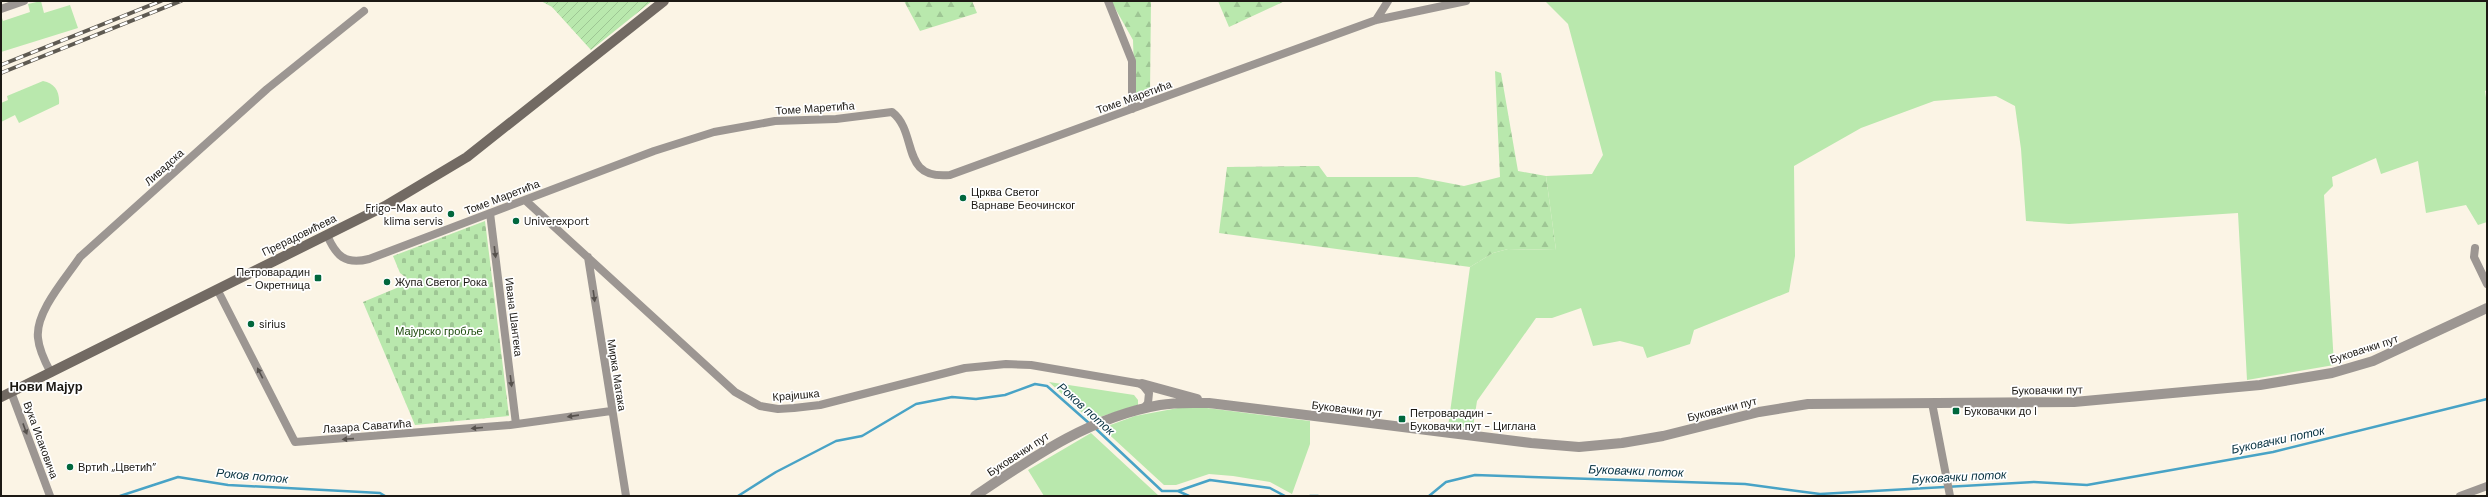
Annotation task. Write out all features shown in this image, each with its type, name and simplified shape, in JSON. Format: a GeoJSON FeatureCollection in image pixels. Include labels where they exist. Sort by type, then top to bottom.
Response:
{"type":"FeatureCollection","features":[{"type":"Feature","properties":{"kind":"main road","name":"Прерадовићева"},"geometry":{"type":"LineString","coordinates":[[1,397],[385,206],[461,161],[664,1]]}},
{"type":"Feature","properties":{"kind":"street"},"geometry":{"type":"LineString","coordinates":[[1,9],[24,1]]}},
{"type":"Feature","properties":{"kind":"street"},"geometry":{"type":"LineString","coordinates":[[1108,1],[1132,61],[1132,109]]}},
{"type":"Feature","properties":{"kind":"street"},"geometry":{"type":"LineString","coordinates":[[1376,20],[1388,1]]}},
{"type":"Feature","properties":{"kind":"street","name":"Томе Маретића"},"geometry":{"type":"LineString","coordinates":[[327,235],[334,251],[347,260],[358,262],[654,151],[733,127],[775,122],[836,119],[892,112],[902,124],[917,164],[930,173],[944,175],[961,172],[1376,20],[1466,1]]}},
{"type":"Feature","properties":{"kind":"street","name":"Ливадска"},"geometry":{"type":"LineString","coordinates":[[50,373],[40,346],[38,324],[57,290],[80,257],[267,89],[364,11]]}},
{"type":"Feature","properties":{"kind":"street","name":"Крајишка"},"geometry":{"type":"LineString","coordinates":[[525,200],[735,392],[748,401],[768,408],[794,408],[820,405],[965,368],[997,364],[1031,365],[1142,384]]}},
{"type":"Feature","properties":{"kind":"street","name":"Ивана Шантека"},"geometry":{"type":"LineString","coordinates":[[490,213],[516,424]]}},
{"type":"Feature","properties":{"kind":"street"},"geometry":{"type":"LineString","coordinates":[[2476,248],[2474,257],[2487,284]]}},
{"type":"Feature","properties":{"kind":"street","name":"Мирка Матака"},"geometry":{"type":"LineString","coordinates":[[588,257],[611,411],[626,496]]}},
{"type":"Feature","properties":{"kind":"street","name":"Лазара Саватића"},"geometry":{"type":"LineString","coordinates":[[218,289],[295,442],[516,424],[611,411]]}},
{"type":"Feature","properties":{"kind":"street","name":"Буковачки пут"},"geometry":{"type":"LineString","coordinates":[[975,496],[1037,455],[1092,425],[1144,408],[1176,403],[1209,403],[1531,444],[1580,447],[1663,436],[1759,412],[1798,406],[2074,402],[2260,385],[2356,367],[2389,356],[2487,308]]}},
{"type":"Feature","properties":{"kind":"street"},"geometry":{"type":"LineString","coordinates":[[1142,384],[1209,403]]}},
{"type":"Feature","properties":{"kind":"street"},"geometry":{"type":"LineString","coordinates":[[1142,384],[1149,393],[1148,403],[1144,408]]}},
{"type":"Feature","properties":{"kind":"street","name":"Вука Исаковича"},"geometry":{"type":"LineString","coordinates":[[11,392],[50,496]]}},
{"type":"Feature","properties":{"kind":"street"},"geometry":{"type":"LineString","coordinates":[[1932,403],[1950,496]]}},
{"type":"Feature","properties":{"kind":"street"},"geometry":{"type":"LineString","coordinates":[[2460,496],[2487,486]]}},
{"type":"Feature","properties":{"kind":"green space"},"geometry":{"type":"Polygon","coordinates":[[[41,1],[44,13],[70,5],[78,28],[1,52],[1,15],[3,21],[30,12],[28,4],[41,1]]]}},
{"type":"Feature","properties":{"kind":"green space"},"geometry":{"type":"Polygon","coordinates":[[[541,1],[652,1],[591,50],[552,7],[541,1]]]}},
{"type":"Feature","properties":{"kind":"green space"},"geometry":{"type":"Polygon","coordinates":[[[904,1],[972,1],[977,13],[920,31],[904,1]]]}},
{"type":"Feature","properties":{"kind":"green space"},"geometry":{"type":"Polygon","coordinates":[[[1111,1],[1151,1],[1150,94],[1135,103],[1133,40],[1111,1]]]}},
{"type":"Feature","properties":{"kind":"green space"},"geometry":{"type":"Polygon","coordinates":[[[1218,1],[1285,1],[1229,27],[1218,1]]]}},
{"type":"Feature","properties":{"kind":"green space"},"geometry":{"type":"Polygon","coordinates":[[[2487,1],[2487,90],[2485,91],[2487,104],[2487,222],[2478,225],[2466,205],[2426,213],[2418,161],[2381,174],[2376,158],[2332,177],[2333,186],[2324,195],[2334,365],[2247,380],[2238,213],[2069,224],[2026,221],[2021,149],[2015,106],[1996,96],[1934,101],[1861,128],[1794,166],[1795,256],[1789,292],[1694,330],[1690,344],[1647,358],[1643,347],[1620,341],[1593,346],[1581,308],[1552,318],[1536,318],[1477,401],[1473,427],[1448,427],[1470,267],[1493,253],[1508,249],[1556,250],[1546,176],[1592,174],[1603,155],[1568,24],[1546,2],[2487,1]]]}},
{"type":"Feature","properties":{"kind":"green space"},"geometry":{"type":"Polygon","coordinates":[[[1495,71],[1501,73],[1518,171],[1546,176],[1556,250],[1508,249],[1493,253],[1470,267],[1219,233],[1227,167],[1319,166],[1327,177],[1417,177],[1464,186],[1500,177],[1495,71]]]}},
{"type":"Feature","properties":{"kind":"green space"},"geometry":{"type":"Polygon","coordinates":[[[43,81],[54,86],[58,92],[59,104],[19,123],[15,115],[1,122],[1,103],[8,100],[7,96],[43,81]]]}},
{"type":"Feature","properties":{"kind":"green space","name":"Мајурско гробље"},"geometry":{"type":"Polygon","coordinates":[[[485,221],[509,416],[415,425],[363,302],[399,287],[398,284],[403,281],[404,276],[400,273],[393,256],[485,221]]]}},
{"type":"Feature","properties":{"kind":"green space"},"geometry":{"type":"Polygon","coordinates":[[[1049,382],[1134,395],[1138,400],[1138,405],[1090,420],[1049,382]]]}},
{"type":"Feature","properties":{"kind":"green space"},"geometry":{"type":"Polygon","coordinates":[[[1178,408],[1207,408],[1310,421],[1310,444],[1292,494],[1270,482],[1209,474],[1176,485],[1164,485],[1102,428],[1135,416],[1178,408]]]}},
{"type":"Feature","properties":{"kind":"green space"},"geometry":{"type":"Polygon","coordinates":[[[1091,433],[1159,496],[1044,496],[1028,470],[1091,433]]]}},
{"type":"Feature","properties":{"kind":"waterway","name":"Роков поток"},"geometry":{"type":"LineString","coordinates":[[738,496],[776,472],[836,441],[862,436],[916,404],[952,397],[976,399],[1005,395],[1035,384],[1047,386],[1090,424]]}},
{"type":"Feature","properties":{"kind":"waterway","name":"Буковачки поток"},"geometry":{"type":"LineString","coordinates":[[1429,496],[1446,482],[1475,475],[1745,484],[1820,494],[2034,482],[2087,485],[2273,452],[2487,399]]}},
{"type":"Feature","properties":{"kind":"waterway","name":"Роков поток"},"geometry":{"type":"LineString","coordinates":[[1094,427],[1162,491],[1178,491],[1189,496]]}},
{"type":"Feature","properties":{"kind":"waterway","name":"Роков поток"},"geometry":{"type":"LineString","coordinates":[[120,496],[178,477],[228,485],[380,493],[385,496]]}},
{"type":"Feature","properties":{"kind":"waterway","name":"Буковачки поток"},"geometry":{"type":"LineString","coordinates":[[1178,491],[1210,480],[1270,488],[1285,496]]}},
{"type":"Feature","properties":{"kind":"waterway","name":"Буковачки поток"},"geometry":{"type":"LineString","coordinates":[[1310,496],[1318,496]]}},
{"type":"Feature","properties":{"kind":"railway"},"geometry":{"type":"LineString","coordinates":[[1,65],[161,1]]}},
{"type":"Feature","properties":{"kind":"railway"},"geometry":{"type":"LineString","coordinates":[[1,73],[181,1]]}},
{"type":"Feature","properties":{"kind":"place","name":"Црква Светог Варнаве Беочинског"},"geometry":{"type":"Point","coordinates":[963,198]}},
{"type":"Feature","properties":{"kind":"place","name":"Frigo-Max auto klima servis"},"geometry":{"type":"Point","coordinates":[451,214]}},
{"type":"Feature","properties":{"kind":"place","name":"Univerexport"},"geometry":{"type":"Point","coordinates":[516,221]}},
{"type":"Feature","properties":{"kind":"place","name":"Петроварадин - Окретница"},"geometry":{"type":"Point","coordinates":[318,278]}},
{"type":"Feature","properties":{"kind":"place","name":"Жупа Светог Рока"},"geometry":{"type":"Point","coordinates":[387,282]}},
{"type":"Feature","properties":{"kind":"place","name":"sirius"},"geometry":{"type":"Point","coordinates":[251,324]}},
{"type":"Feature","properties":{"kind":"place","name":"Буковачки до I"},"geometry":{"type":"Point","coordinates":[1956,411]}},
{"type":"Feature","properties":{"kind":"place","name":"Петроварадин - Буковачки пут - Циглана"},"geometry":{"type":"Point","coordinates":[1402,419]}},
{"type":"Feature","properties":{"kind":"place","name":"Вртић „Цветић”"},"geometry":{"type":"Point","coordinates":[70,467]}},
{"type":"Feature","properties":{"kind":"district","name":"Нови Мајур"},"geometry":{"type":"Point","coordinates":[46,386]}}]}
